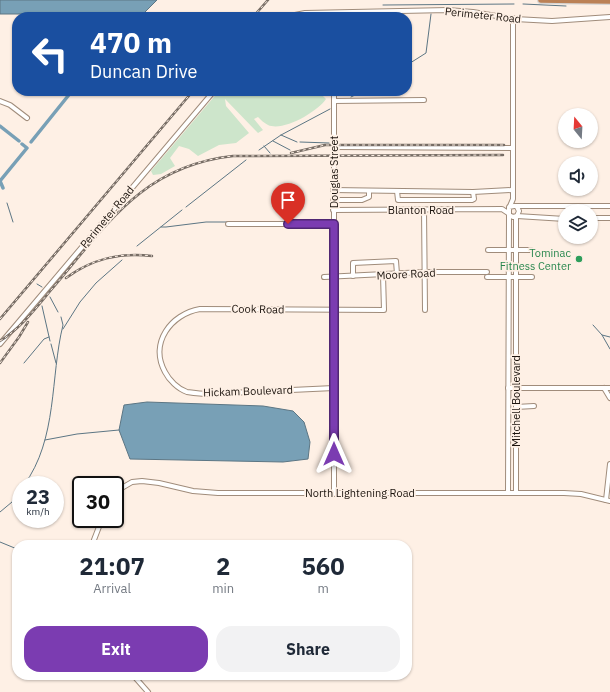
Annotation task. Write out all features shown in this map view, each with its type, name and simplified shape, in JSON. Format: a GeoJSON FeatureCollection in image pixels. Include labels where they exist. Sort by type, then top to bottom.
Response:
{"type":"FeatureCollection","features":[{"type":"Feature","properties":{"kind":"highway"},"geometry":{"type":"LineString","coordinates":[[541,0],[610,1]]}},
{"type":"Feature","properties":{"kind":"street","name":"Perimeter Road"},"geometry":{"type":"LineString","coordinates":[[402,12],[448,10],[552,21],[610,17]]}},
{"type":"Feature","properties":{"kind":"street"},"geometry":{"type":"LineString","coordinates":[[513,18],[512,190],[513,199],[517,206]]}},
{"type":"Feature","properties":{"kind":"street","name":"Perimeter Road"},"geometry":{"type":"LineString","coordinates":[[0,344],[210,96]]}},
{"type":"Feature","properties":{"kind":"street","name":"Douglas Street"},"geometry":{"type":"LineString","coordinates":[[334,96],[334,494]]}},
{"type":"Feature","properties":{"kind":"street"},"geometry":{"type":"LineString","coordinates":[[0,100],[10,105],[27,118]]}},
{"type":"Feature","properties":{"kind":"street"},"geometry":{"type":"LineString","coordinates":[[334,101],[424,100]]}},
{"type":"Feature","properties":{"kind":"street"},"geometry":{"type":"LineString","coordinates":[[334,147],[512,148]]}},
{"type":"Feature","properties":{"kind":"street"},"geometry":{"type":"LineString","coordinates":[[333,190],[473,192],[512,190]]}},
{"type":"Feature","properties":{"kind":"street"},"geometry":{"type":"LineString","coordinates":[[333,200],[362,200],[369,197],[369,191]]}},
{"type":"Feature","properties":{"kind":"street"},"geometry":{"type":"LineString","coordinates":[[397,191],[398,200],[472,200],[474,199],[473,192]]}},
{"type":"Feature","properties":{"kind":"street"},"geometry":{"type":"LineString","coordinates":[[510,206],[513,199]]}},
{"type":"Feature","properties":{"kind":"street","name":"Blanton Road"},"geometry":{"type":"LineString","coordinates":[[334,210],[502,209],[510,206],[610,206]]}},
{"type":"Feature","properties":{"kind":"street","name":"Mitchell Boulevard"},"geometry":{"type":"LineString","coordinates":[[508,493],[508,214],[510,206]]}},
{"type":"Feature","properties":{"kind":"street","name":"Mitchell Boulevard"},"geometry":{"type":"LineString","coordinates":[[516,493],[516,224],[519,211],[517,206]]}},
{"type":"Feature","properties":{"kind":"street"},"geometry":{"type":"LineString","coordinates":[[502,209],[508,214],[527,218],[558,219]]}},
{"type":"Feature","properties":{"kind":"street"},"geometry":{"type":"LineString","coordinates":[[424,210],[425,310]]}},
{"type":"Feature","properties":{"kind":"street"},"geometry":{"type":"LineString","coordinates":[[516,224],[527,218]]}},
{"type":"Feature","properties":{"kind":"street"},"geometry":{"type":"LineString","coordinates":[[598,218],[610,218]]}},
{"type":"Feature","properties":{"kind":"street"},"geometry":{"type":"LineString","coordinates":[[228,224],[334,224]]}},
{"type":"Feature","properties":{"kind":"street"},"geometry":{"type":"LineString","coordinates":[[488,250],[531,250]]}},
{"type":"Feature","properties":{"kind":"street"},"geometry":{"type":"LineString","coordinates":[[353,276],[353,263],[396,261],[397,274]]}},
{"type":"Feature","properties":{"kind":"street","name":"Moore Road"},"geometry":{"type":"LineString","coordinates":[[324,277],[425,272],[532,277]]}},
{"type":"Feature","properties":{"kind":"street","name":"Cook Road"},"geometry":{"type":"LineString","coordinates":[[160,354],[162,338],[167,328],[177,317],[191,310],[384,310],[383,275]]}},
{"type":"Feature","properties":{"kind":"street"},"geometry":{"type":"LineString","coordinates":[[508,309],[516,309]]}},
{"type":"Feature","properties":{"kind":"street","name":"Hickam Boulevard"},"geometry":{"type":"LineString","coordinates":[[160,354],[162,365],[167,376],[177,386],[188,392],[209,394],[334,388]]}},
{"type":"Feature","properties":{"kind":"street"},"geometry":{"type":"LineString","coordinates":[[508,388],[610,388]]}},
{"type":"Feature","properties":{"kind":"street"},"geometry":{"type":"LineString","coordinates":[[604,388],[610,398]]}},
{"type":"Feature","properties":{"kind":"street"},"geometry":{"type":"LineString","coordinates":[[516,406],[534,406]]}},
{"type":"Feature","properties":{"kind":"street"},"geometry":{"type":"LineString","coordinates":[[508,461],[516,461]]}},
{"type":"Feature","properties":{"kind":"street"},"geometry":{"type":"LineString","coordinates":[[608,501],[610,464]]}},
{"type":"Feature","properties":{"kind":"street","name":"North Lightening Road"},"geometry":{"type":"LineString","coordinates":[[124,487],[132,482],[142,481],[205,493],[581,494],[608,501]]}},
{"type":"Feature","properties":{"kind":"street"},"geometry":{"type":"LineString","coordinates":[[94,540],[99,528]]}},
{"type":"Feature","properties":{"kind":"street"},"geometry":{"type":"LineString","coordinates":[[137,680],[148,692]]}},
{"type":"Feature","properties":{"kind":"green space"},"geometry":{"type":"Polygon","coordinates":[[[215,96],[323,96],[326,99],[308,115],[282,126],[268,125],[258,117],[254,119],[263,130],[258,133],[225,99],[226,106],[249,133],[236,143],[219,145],[198,156],[189,149],[179,146],[170,158],[175,166],[161,174],[153,175],[151,171],[215,96]]]}},
{"type":"Feature","properties":{"kind":"water"},"geometry":{"type":"Polygon","coordinates":[[[0,0],[157,0],[145,12],[12,12],[12,14],[0,14],[0,0]]]}},
{"type":"Feature","properties":{"kind":"water"},"geometry":{"type":"Polygon","coordinates":[[[147,402],[263,406],[293,411],[304,422],[310,442],[308,459],[283,462],[130,459],[119,430],[124,405],[147,402]]]}},
{"type":"Feature","properties":{"kind":"waterway"},"geometry":{"type":"LineString","coordinates":[[383,5],[514,4]]}},
{"type":"Feature","properties":{"kind":"waterway"},"geometry":{"type":"LineString","coordinates":[[523,4],[566,6]]}},
{"type":"Feature","properties":{"kind":"waterway"},"geometry":{"type":"LineString","coordinates":[[412,62],[426,53],[431,14]]}},
{"type":"Feature","properties":{"kind":"waterway"},"geometry":{"type":"LineString","coordinates":[[31,142],[68,96]]}},
{"type":"Feature","properties":{"kind":"waterway"},"geometry":{"type":"LineString","coordinates":[[259,150],[281,135],[330,109]]}},
{"type":"Feature","properties":{"kind":"waterway"},"geometry":{"type":"LineString","coordinates":[[0,126],[19,141]]}},
{"type":"Feature","properties":{"kind":"waterway"},"geometry":{"type":"LineString","coordinates":[[281,135],[297,142]]}},
{"type":"Feature","properties":{"kind":"waterway"},"geometry":{"type":"LineString","coordinates":[[273,141],[290,150]]}},
{"type":"Feature","properties":{"kind":"waterway"},"geometry":{"type":"LineString","coordinates":[[300,142],[329,143]]}},
{"type":"Feature","properties":{"kind":"waterway"},"geometry":{"type":"LineString","coordinates":[[3,188],[0,181],[27,148],[22,144]]}},
{"type":"Feature","properties":{"kind":"waterway"},"geometry":{"type":"LineString","coordinates":[[264,146],[270,153]]}},
{"type":"Feature","properties":{"kind":"waterway"},"geometry":{"type":"LineString","coordinates":[[186,207],[246,160]]}},
{"type":"Feature","properties":{"kind":"waterway"},"geometry":{"type":"LineString","coordinates":[[7,203],[13,222]]}},
{"type":"Feature","properties":{"kind":"waterway"},"geometry":{"type":"LineString","coordinates":[[137,246],[182,210]]}},
{"type":"Feature","properties":{"kind":"waterway"},"geometry":{"type":"LineString","coordinates":[[161,227],[206,222],[239,222]]}},
{"type":"Feature","properties":{"kind":"waterway"},"geometry":{"type":"LineString","coordinates":[[251,226],[257,226]]}},
{"type":"Feature","properties":{"kind":"waterway"},"geometry":{"type":"LineString","coordinates":[[63,329],[80,302],[96,283],[122,260]]}},
{"type":"Feature","properties":{"kind":"waterway"},"geometry":{"type":"LineString","coordinates":[[37,284],[42,287]]}},
{"type":"Feature","properties":{"kind":"waterway"},"geometry":{"type":"LineString","coordinates":[[50,297],[58,312]]}},
{"type":"Feature","properties":{"kind":"waterway"},"geometry":{"type":"LineString","coordinates":[[42,306],[50,341]]}},
{"type":"Feature","properties":{"kind":"waterway"},"geometry":{"type":"LineString","coordinates":[[30,476],[43,448],[48,428],[63,325],[61,317]]}},
{"type":"Feature","properties":{"kind":"waterway"},"geometry":{"type":"LineString","coordinates":[[593,325],[602,335],[610,337]]}},
{"type":"Feature","properties":{"kind":"waterway"},"geometry":{"type":"LineString","coordinates":[[602,335],[610,349]]}},
{"type":"Feature","properties":{"kind":"waterway"},"geometry":{"type":"LineString","coordinates":[[24,363],[44,339],[49,337]]}},
{"type":"Feature","properties":{"kind":"waterway"},"geometry":{"type":"LineString","coordinates":[[51,344],[56,363]]}},
{"type":"Feature","properties":{"kind":"waterway"},"geometry":{"type":"LineString","coordinates":[[45,440],[77,434],[119,430]]}},
{"type":"Feature","properties":{"kind":"waterway"},"geometry":{"type":"LineString","coordinates":[[0,512],[12,502]]}},
{"type":"Feature","properties":{"kind":"waterway"},"geometry":{"type":"LineString","coordinates":[[0,542],[12,547]]}},
{"type":"Feature","properties":{"kind":"railway"},"geometry":{"type":"LineString","coordinates":[[257,12],[268,0]]}},
{"type":"Feature","properties":{"kind":"railway"},"geometry":{"type":"LineString","coordinates":[[0,319],[189,96]]}},
{"type":"Feature","properties":{"kind":"railway"},"geometry":{"type":"LineString","coordinates":[[291,153],[325,145],[504,145]]}},
{"type":"Feature","properties":{"kind":"railway"},"geometry":{"type":"LineString","coordinates":[[0,341],[8,336],[28,317],[90,243],[128,203],[150,186],[174,172],[201,162],[233,156],[503,155]]}},
{"type":"Feature","properties":{"kind":"railway"},"geometry":{"type":"LineString","coordinates":[[66,278],[76,271],[106,258],[128,255],[152,256]]}},
{"type":"Feature","properties":{"kind":"railway"},"geometry":{"type":"LineString","coordinates":[[0,363],[28,322]]}},
{"type":"Feature","properties":{"kind":"place","name":"Tominac Fitness Center"},"geometry":{"type":"Point","coordinates":[579,259]}},
{"type":"Feature","properties":{"kind":"route"},"geometry":{"type":"LineString","coordinates":[[288,224],[334,224],[334,454]]}}]}
